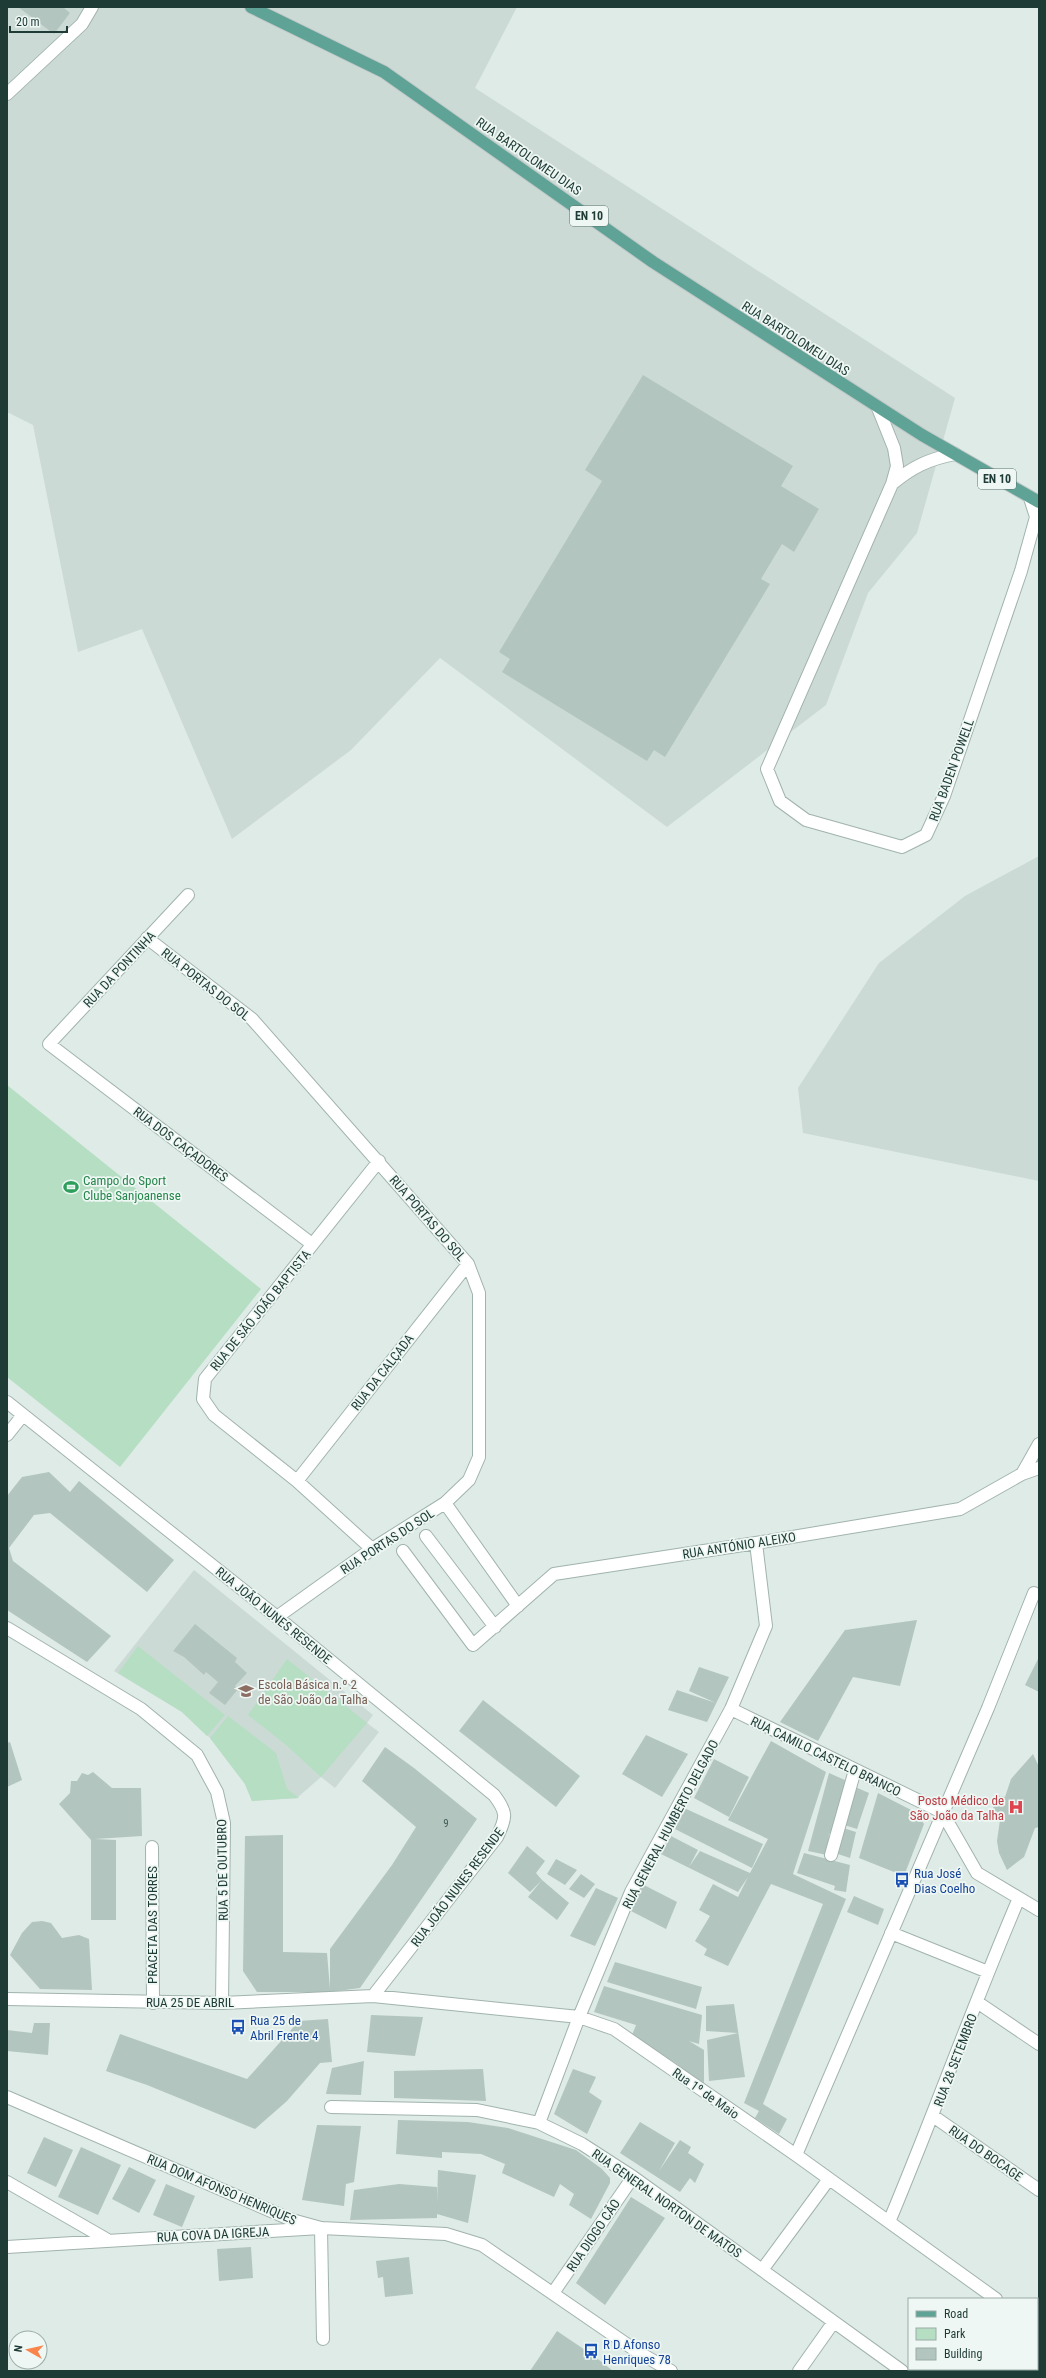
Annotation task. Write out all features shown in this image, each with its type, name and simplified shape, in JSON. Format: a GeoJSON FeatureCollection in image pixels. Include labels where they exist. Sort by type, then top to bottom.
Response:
{"type":"FeatureCollection","features":[{"type":"Feature","properties":{"kind":"main road","name":"RUA BARTOLOMEU DIAS"},"geometry":{"type":"LineString","coordinates":[[252,7],[384,72],[653,262],[878,408],[955,454]]}},
{"type":"Feature","properties":{"kind":"main road","name":"EN 10"},"geometry":{"type":"LineString","coordinates":[[955,454],[1035,500]]}},
{"type":"Feature","properties":{"kind":"street"},"geometry":{"type":"LineString","coordinates":[[7,94],[82,24],[92,7]]}},
{"type":"Feature","properties":{"kind":"street","name":"RUA BADEN POWELL"},"geometry":{"type":"LineString","coordinates":[[878,408],[894,448],[897,466],[892,484],[767,769],[780,801],[806,820],[902,847],[926,835],[944,796],[1021,571],[1036,517],[1035,500]]}},
{"type":"Feature","properties":{"kind":"street","name":"RUA BADEN POWELL"},"geometry":{"type":"LineString","coordinates":[[892,484],[911,468],[955,454]]}},
{"type":"Feature","properties":{"kind":"street","name":"RUA DA PONTINHA"},"geometry":{"type":"LineString","coordinates":[[49,1044],[188,895]]}},
{"type":"Feature","properties":{"kind":"street","name":"RUA PORTAS DO SOL"},"geometry":{"type":"LineString","coordinates":[[147,938],[252,1019],[380,1161],[468,1264],[480,1293],[479,1457],[470,1480],[446,1503],[372,1549],[277,1617]]}},
{"type":"Feature","properties":{"kind":"street","name":"RUA DOS CAÇADORES"},"geometry":{"type":"LineString","coordinates":[[49,1044],[312,1244]]}},
{"type":"Feature","properties":{"kind":"street","name":"RUA DE SÃO JOÃO BAPTISTA"},"geometry":{"type":"LineString","coordinates":[[372,1549],[297,1481],[214,1415],[203,1399],[205,1379],[380,1161]]}},
{"type":"Feature","properties":{"kind":"street","name":"RUA DA CALÇADA"},"geometry":{"type":"LineString","coordinates":[[297,1481],[468,1264]]}},
{"type":"Feature","properties":{"kind":"street","name":"RUA JOÃO NUNES RESENDE"},"geometry":{"type":"LineString","coordinates":[[7,1402],[277,1617],[494,1795],[504,1808],[505,1822],[497,1837],[373,1996]]}},
{"type":"Feature","properties":{"kind":"street"},"geometry":{"type":"LineString","coordinates":[[7,1435],[23,1415]]}},
{"type":"Feature","properties":{"kind":"street"},"geometry":{"type":"LineString","coordinates":[[1022,1474],[1039,1444]]}},
{"type":"Feature","properties":{"kind":"street","name":"RUA ANTÓNIO ALEIXO"},"geometry":{"type":"LineString","coordinates":[[403,1551],[473,1645],[554,1574],[756,1543],[960,1509],[1022,1474],[1039,1468]]}},
{"type":"Feature","properties":{"kind":"street"},"geometry":{"type":"LineString","coordinates":[[446,1503],[518,1606]]}},
{"type":"Feature","properties":{"kind":"street"},"geometry":{"type":"LineString","coordinates":[[426,1536],[495,1627]]}},
{"type":"Feature","properties":{"kind":"street","name":"RUA GENERAL HUMBERTO DELGADO"},"geometry":{"type":"LineString","coordinates":[[539,2123],[579,2017],[631,1892],[732,1710],[766,1626],[756,1543]]}},
{"type":"Feature","properties":{"kind":"street"},"geometry":{"type":"LineString","coordinates":[[796,2155],[890,1933],[988,1708],[1034,1593]]}},
{"type":"Feature","properties":{"kind":"street","name":"RUA 5 DE OUTUBRO"},"geometry":{"type":"LineString","coordinates":[[7,1628],[141,1709],[197,1755],[217,1792],[224,1823],[222,2003]]}},
{"type":"Feature","properties":{"kind":"street","name":"RUA CAMILO CASTELO BRANCO"},"geometry":{"type":"LineString","coordinates":[[732,1710],[942,1812]]}},
{"type":"Feature","properties":{"kind":"street"},"geometry":{"type":"LineString","coordinates":[[831,1855],[856,1770]]}},
{"type":"Feature","properties":{"kind":"street"},"geometry":{"type":"LineString","coordinates":[[942,1812],[977,1873],[1039,1910]]}},
{"type":"Feature","properties":{"kind":"street","name":"PRACETA DAS TORRES"},"geometry":{"type":"LineString","coordinates":[[152,1847],[153,2003]]}},
{"type":"Feature","properties":{"kind":"street","name":"RUA 28 SETEMBRO"},"geometry":{"type":"LineString","coordinates":[[889,2222],[933,2116],[988,1972],[1019,1898]]}},
{"type":"Feature","properties":{"kind":"street"},"geometry":{"type":"LineString","coordinates":[[890,1933],[988,1972]]}},
{"type":"Feature","properties":{"kind":"street","name":"RUA 25 DE ABRIL"},"geometry":{"type":"LineString","coordinates":[[7,1999],[153,2003],[222,2003],[373,1996]]}},
{"type":"Feature","properties":{"kind":"street","name":"Rua 1º de Maio"},"geometry":{"type":"LineString","coordinates":[[373,1996],[579,2017],[614,2029],[796,2155],[995,2298]]}},
{"type":"Feature","properties":{"kind":"street"},"geometry":{"type":"LineString","coordinates":[[977,2002],[1039,2044]]}},
{"type":"Feature","properties":{"kind":"street","name":"RUA DOM AFONSO HENRIQUES"},"geometry":{"type":"LineString","coordinates":[[7,2097],[292,2220],[321,2228],[446,2234],[482,2245],[638,2352],[671,2371]]}},
{"type":"Feature","properties":{"kind":"street","name":"RUA GENERAL NORTON DE MATOS"},"geometry":{"type":"LineString","coordinates":[[331,2107],[477,2110],[539,2123],[582,2144],[633,2177],[833,2323],[902,2371]]}},
{"type":"Feature","properties":{"kind":"street","name":"RUA DO BOCAGE"},"geometry":{"type":"LineString","coordinates":[[933,2116],[1039,2190]]}},
{"type":"Feature","properties":{"kind":"street","name":"RUA DIOGO CÃO"},"geometry":{"type":"LineString","coordinates":[[553,2293],[633,2177]]}},
{"type":"Feature","properties":{"kind":"street"},"geometry":{"type":"LineString","coordinates":[[762,2270],[829,2179]]}},
{"type":"Feature","properties":{"kind":"street"},"geometry":{"type":"LineString","coordinates":[[7,2182],[106,2240]]}},
{"type":"Feature","properties":{"kind":"street"},"geometry":{"type":"LineString","coordinates":[[321,2228],[323,2338]]}},
{"type":"Feature","properties":{"kind":"street","name":"RUA COVA DA IGREJA"},"geometry":{"type":"LineString","coordinates":[[7,2247],[321,2228]]}},
{"type":"Feature","properties":{"kind":"street"},"geometry":{"type":"LineString","coordinates":[[799,2371],[833,2323]]}},
{"type":"Feature","properties":{"kind":"shaded area"},"geometry":{"type":"Polygon","coordinates":[[[7,7],[517,7],[475,88],[955,398],[917,533],[868,593],[826,705],[667,827],[440,658],[351,750],[232,839],[142,629],[78,652],[33,425],[7,412],[7,7]]]}},
{"type":"Feature","properties":{"kind":"shaded area"},"geometry":{"type":"Polygon","coordinates":[[[1039,856],[1039,1181],[803,1133],[798,1088],[879,963],[965,896],[1039,856]]]}},
{"type":"Feature","properties":{"kind":"shaded area","name":"Escola Básica n.º 2 de São João da Talha"},"geometry":{"type":"Polygon","coordinates":[[[194,1570],[373,1715],[367,1723],[379,1732],[335,1788],[321,1777],[297,1798],[252,1801],[245,1784],[210,1738],[182,1712],[114,1671],[194,1570]]]}},
{"type":"Feature","properties":{"kind":"green space","name":"Campo do Sport Clube Sanjoanense"},"geometry":{"type":"Polygon","coordinates":[[[7,1085],[261,1289],[120,1467],[7,1377],[7,1085]]]}},
{"type":"Feature","properties":{"kind":"green space"},"geometry":{"type":"Polygon","coordinates":[[[138,1646],[225,1715],[207,1736],[182,1712],[118,1673],[138,1646]]]}},
{"type":"Feature","properties":{"kind":"green space"},"geometry":{"type":"Polygon","coordinates":[[[287,1659],[367,1723],[321,1777],[285,1744],[248,1715],[287,1659]]]}},
{"type":"Feature","properties":{"kind":"green space"},"geometry":{"type":"Polygon","coordinates":[[[228,1716],[276,1753],[287,1789],[299,1798],[252,1801],[245,1784],[210,1738],[228,1716]]]}},
{"type":"Feature","properties":{"kind":"building"},"geometry":{"type":"Polygon","coordinates":[[[18,7],[63,7],[70,13],[54,34],[18,7]]]}},
{"type":"Feature","properties":{"kind":"building"},"geometry":{"type":"Polygon","coordinates":[[[643,375],[793,466],[781,486],[819,509],[794,552],[782,544],[761,579],[770,584],[665,757],[654,750],[647,761],[502,672],[510,659],[499,652],[602,481],[585,470],[643,375]]]}},
{"type":"Feature","properties":{"kind":"building"},"geometry":{"type":"Polygon","coordinates":[[[49,1472],[70,1492],[79,1481],[174,1560],[147,1592],[50,1513],[34,1515],[9,1548],[13,1561],[111,1636],[87,1662],[7,1610],[7,1496],[22,1477],[49,1472]]]}},
{"type":"Feature","properties":{"kind":"building"},"geometry":{"type":"Polygon","coordinates":[[[917,1620],[900,1686],[853,1677],[818,1741],[780,1722],[845,1630],[917,1620]]]}},
{"type":"Feature","properties":{"kind":"building"},"geometry":{"type":"Polygon","coordinates":[[[195,1624],[237,1658],[235,1662],[247,1673],[235,1686],[238,1689],[225,1705],[209,1693],[218,1682],[206,1672],[204,1675],[184,1657],[173,1651],[195,1624]]]}},
{"type":"Feature","properties":{"kind":"building"},"geometry":{"type":"Polygon","coordinates":[[[1039,1657],[1039,1692],[1025,1685],[1039,1657]]]}},
{"type":"Feature","properties":{"kind":"building"},"geometry":{"type":"Polygon","coordinates":[[[699,1667],[729,1677],[707,1722],[668,1710],[677,1690],[716,1703],[689,1691],[699,1667]]]}},
{"type":"Feature","properties":{"kind":"building"},"geometry":{"type":"Polygon","coordinates":[[[483,1700],[580,1776],[556,1807],[459,1731],[483,1700]]]}},
{"type":"Feature","properties":{"kind":"building"},"geometry":{"type":"Polygon","coordinates":[[[646,1735],[688,1754],[662,1797],[622,1774],[646,1735]]]}},
{"type":"Feature","properties":{"kind":"building"},"geometry":{"type":"Polygon","coordinates":[[[771,1741],[826,1772],[793,1874],[846,1899],[763,2104],[787,2119],[779,2134],[755,2118],[759,2111],[744,2103],[823,1904],[771,1884],[728,1966],[704,1955],[707,1949],[695,1941],[710,1916],[699,1910],[713,1884],[738,1897],[748,1877],[738,1892],[661,1854],[671,1836],[698,1850],[689,1867],[700,1851],[750,1873],[768,1839],[728,1820],[771,1741]]]}},
{"type":"Feature","properties":{"kind":"building"},"geometry":{"type":"Polygon","coordinates":[[[10,1742],[22,1780],[7,1787],[7,1743],[10,1742]]]}},
{"type":"Feature","properties":{"kind":"building"},"geometry":{"type":"Polygon","coordinates":[[[385,1747],[414,1768],[477,1819],[360,1988],[330,1992],[257,1992],[243,1971],[245,1836],[283,1835],[283,1952],[327,1953],[330,1989],[330,1949],[392,1865],[416,1827],[362,1781],[385,1747]]]}},
{"type":"Feature","properties":{"kind":"building","name":"Posto Médico de São João da Talha"},"geometry":{"type":"Polygon","coordinates":[[[1033,1754],[1039,1767],[1039,1827],[1035,1828],[1024,1857],[1007,1870],[999,1853],[997,1841],[1000,1820],[991,1818],[996,1795],[1005,1797],[1011,1779],[1033,1754]]]}},
{"type":"Feature","properties":{"kind":"building"},"geometry":{"type":"Polygon","coordinates":[[[714,1759],[749,1777],[729,1817],[694,1798],[714,1759]]]}},
{"type":"Feature","properties":{"kind":"building"},"geometry":{"type":"Polygon","coordinates":[[[93,1772],[112,1788],[141,1788],[142,1836],[95,1839],[116,1840],[116,1920],[91,1920],[91,1840],[59,1804],[70,1793],[71,1781],[77,1781],[82,1773],[88,1775],[93,1772]]]}},
{"type":"Feature","properties":{"kind":"building"},"geometry":{"type":"Polygon","coordinates":[[[829,1773],[847,1781],[840,1810],[837,1811],[834,1829],[829,1834],[827,1855],[808,1851],[829,1773]]]}},
{"type":"Feature","properties":{"kind":"building"},"geometry":{"type":"Polygon","coordinates":[[[853,1786],[869,1793],[857,1829],[841,1824],[853,1786]]]}},
{"type":"Feature","properties":{"kind":"building"},"geometry":{"type":"Polygon","coordinates":[[[878,1793],[917,1813],[924,1824],[904,1876],[859,1858],[878,1793]]]}},
{"type":"Feature","properties":{"kind":"building"},"geometry":{"type":"Polygon","coordinates":[[[684,1808],[763,1844],[752,1868],[673,1828],[684,1808]]]}},
{"type":"Feature","properties":{"kind":"building"},"geometry":{"type":"Polygon","coordinates":[[[840,1827],[856,1832],[850,1858],[832,1852],[840,1827]]]}},
{"type":"Feature","properties":{"kind":"building"},"geometry":{"type":"Polygon","coordinates":[[[527,1846],[545,1861],[536,1873],[542,1880],[530,1892],[508,1873],[527,1846]]]}},
{"type":"Feature","properties":{"kind":"building"},"geometry":{"type":"Polygon","coordinates":[[[804,1853],[850,1865],[846,1892],[834,1890],[835,1886],[797,1873],[804,1853]]]}},
{"type":"Feature","properties":{"kind":"building"},"geometry":{"type":"Polygon","coordinates":[[[556,1859],[577,1870],[565,1885],[547,1874],[556,1859]]]}},
{"type":"Feature","properties":{"kind":"building"},"geometry":{"type":"Polygon","coordinates":[[[581,1874],[595,1884],[584,1898],[569,1889],[581,1874]]]}},
{"type":"Feature","properties":{"kind":"building"},"geometry":{"type":"Polygon","coordinates":[[[542,1880],[569,1903],[557,1920],[528,1897],[542,1880]]]}},
{"type":"Feature","properties":{"kind":"building"},"geometry":{"type":"Polygon","coordinates":[[[642,1884],[677,1902],[666,1929],[629,1910],[642,1884]]]}},
{"type":"Feature","properties":{"kind":"building"},"geometry":{"type":"Polygon","coordinates":[[[596,1888],[618,1898],[595,1946],[570,1936],[596,1888]]]}},
{"type":"Feature","properties":{"kind":"building"},"geometry":{"type":"Polygon","coordinates":[[[854,1896],[884,1909],[878,1925],[847,1912],[854,1896]]]}},
{"type":"Feature","properties":{"kind":"building"},"geometry":{"type":"Polygon","coordinates":[[[42,1921],[51,1923],[62,1938],[79,1935],[89,1939],[92,1990],[40,1989],[10,1955],[22,1933],[32,1922],[42,1921]]]}},
{"type":"Feature","properties":{"kind":"building"},"geometry":{"type":"Polygon","coordinates":[[[615,1962],[702,1987],[696,2009],[607,1982],[615,1962]]]}},
{"type":"Feature","properties":{"kind":"building"},"geometry":{"type":"Polygon","coordinates":[[[604,1986],[702,2015],[699,2044],[689,2041],[704,2050],[704,2085],[677,2064],[632,2035],[636,2025],[594,2012],[604,1986]]]}},
{"type":"Feature","properties":{"kind":"building"},"geometry":{"type":"Polygon","coordinates":[[[734,2004],[745,2077],[709,2081],[707,2040],[738,2033],[706,2031],[706,2006],[734,2004]]]}},
{"type":"Feature","properties":{"kind":"building"},"geometry":{"type":"Polygon","coordinates":[[[371,2015],[423,2017],[415,2056],[367,2052],[371,2015]]]}},
{"type":"Feature","properties":{"kind":"building"},"geometry":{"type":"Polygon","coordinates":[[[328,2019],[332,2062],[320,2063],[287,2101],[255,2129],[147,2085],[106,2071],[120,2034],[247,2079],[299,2021],[328,2019]]]}},
{"type":"Feature","properties":{"kind":"building"},"geometry":{"type":"Polygon","coordinates":[[[34,2023],[50,2023],[48,2055],[7,2051],[7,2030],[32,2033],[34,2023]]]}},
{"type":"Feature","properties":{"kind":"building"},"geometry":{"type":"Polygon","coordinates":[[[364,2061],[361,2095],[326,2094],[332,2068],[364,2061]]]}},
{"type":"Feature","properties":{"kind":"building"},"geometry":{"type":"Polygon","coordinates":[[[483,2069],[486,2101],[394,2098],[394,2071],[483,2069]]]}},
{"type":"Feature","properties":{"kind":"building"},"geometry":{"type":"Polygon","coordinates":[[[573,2069],[596,2077],[589,2092],[602,2101],[587,2134],[554,2114],[573,2069]]]}},
{"type":"Feature","properties":{"kind":"building"},"geometry":{"type":"Polygon","coordinates":[[[398,2120],[468,2122],[508,2128],[576,2150],[602,2169],[610,2178],[610,2183],[591,2219],[569,2205],[574,2194],[560,2184],[554,2197],[502,2173],[505,2164],[481,2154],[442,2152],[442,2158],[396,2154],[398,2120]]]}},
{"type":"Feature","properties":{"kind":"building"},"geometry":{"type":"Polygon","coordinates":[[[640,2122],[675,2143],[659,2171],[680,2140],[691,2147],[688,2153],[704,2164],[695,2183],[690,2178],[680,2192],[620,2153],[640,2122]]]}},
{"type":"Feature","properties":{"kind":"building"},"geometry":{"type":"Polygon","coordinates":[[[317,2125],[361,2126],[354,2182],[346,2184],[344,2206],[302,2200],[317,2125]]]}},
{"type":"Feature","properties":{"kind":"building"},"geometry":{"type":"Polygon","coordinates":[[[44,2137],[73,2150],[56,2187],[27,2173],[44,2137]]]}},
{"type":"Feature","properties":{"kind":"building"},"geometry":{"type":"Polygon","coordinates":[[[81,2147],[121,2165],[98,2215],[58,2197],[81,2147]]]}},
{"type":"Feature","properties":{"kind":"building"},"geometry":{"type":"Polygon","coordinates":[[[129,2167],[156,2180],[139,2213],[112,2199],[129,2167]]]}},
{"type":"Feature","properties":{"kind":"building"},"geometry":{"type":"Polygon","coordinates":[[[438,2170],[476,2175],[468,2223],[437,2214],[437,2218],[350,2220],[354,2190],[399,2184],[437,2187],[437,2204],[438,2170]]]}},
{"type":"Feature","properties":{"kind":"building"},"geometry":{"type":"Polygon","coordinates":[[[166,2184],[195,2196],[182,2227],[153,2215],[166,2184]]]}},
{"type":"Feature","properties":{"kind":"building"},"geometry":{"type":"Polygon","coordinates":[[[631,2197],[665,2218],[605,2305],[576,2283],[631,2197]]]}},
{"type":"Feature","properties":{"kind":"building"},"geometry":{"type":"Polygon","coordinates":[[[251,2247],[253,2278],[219,2281],[217,2249],[251,2247]]]}},
{"type":"Feature","properties":{"kind":"building"},"geometry":{"type":"Polygon","coordinates":[[[409,2257],[413,2294],[385,2297],[383,2277],[378,2278],[376,2261],[409,2257]]]}},
{"type":"Feature","properties":{"kind":"building"},"geometry":{"type":"Polygon","coordinates":[[[557,2331],[594,2356],[613,2371],[530,2371],[557,2331]]]}},
{"type":"Feature","properties":{"kind":"building"},"geometry":{"type":"Polygon","coordinates":[[[1039,2352],[1039,2371],[951,2371],[1038,2370],[1039,2352]]]}},
{"type":"Feature","properties":{"kind":"place","name":"Campo do Sport Clube Sanjoanense"},"geometry":{"type":"Point","coordinates":[71,1187]}},
{"type":"Feature","properties":{"kind":"place","name":"Escola Básica n.º 2 de São João da Talha"},"geometry":{"type":"Point","coordinates":[246,1691]}},
{"type":"Feature","properties":{"kind":"place","name":"Posto Médico de São João da Talha"},"geometry":{"type":"Point","coordinates":[1016,1807]}},
{"type":"Feature","properties":{"kind":"place","name":"Rua José Dias Coelho"},"geometry":{"type":"Point","coordinates":[902,1880]}},
{"type":"Feature","properties":{"kind":"place","name":"Rua 25 de Abril Frente 4"},"geometry":{"type":"Point","coordinates":[238,2027]}},
{"type":"Feature","properties":{"kind":"place","name":"R D Afonso Henriques 78"},"geometry":{"type":"Point","coordinates":[591,2351]}}]}
